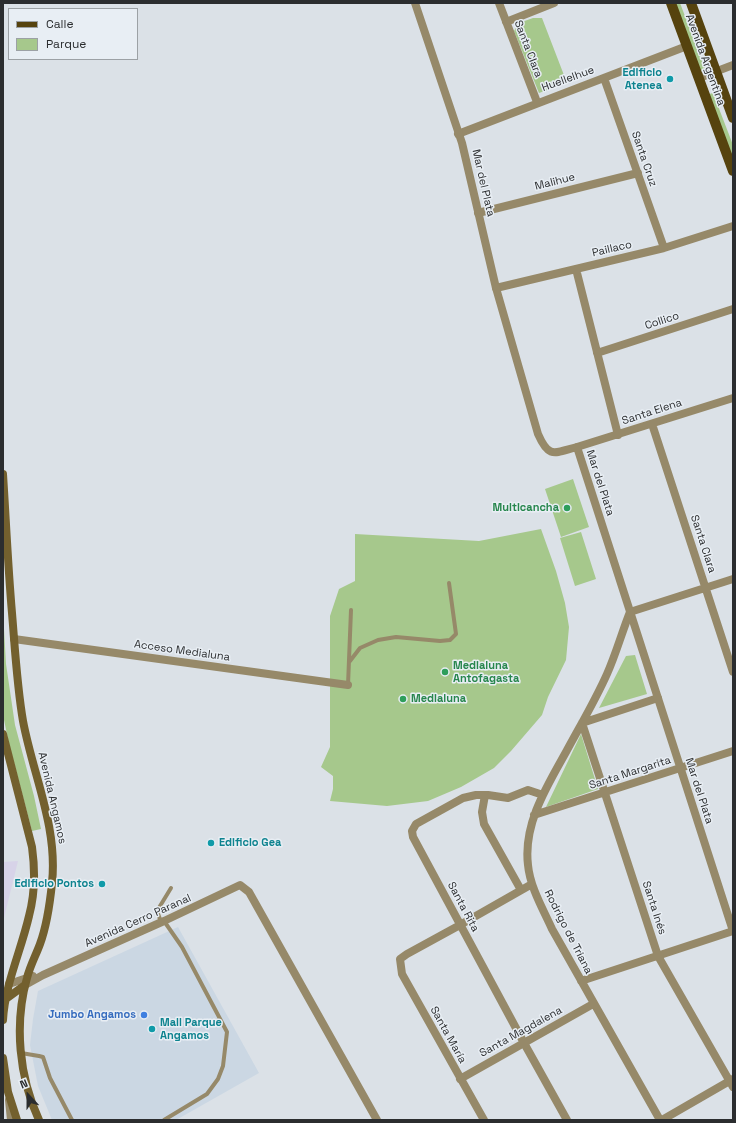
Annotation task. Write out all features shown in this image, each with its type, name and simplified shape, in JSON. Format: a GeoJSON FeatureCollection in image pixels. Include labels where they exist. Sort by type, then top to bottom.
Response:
{"type":"FeatureCollection","features":[{"type":"Feature","properties":{"kind":"main road","name":"Avenida Argentina"},"geometry":{"type":"LineString","coordinates":[[671,3],[733,171]]}},
{"type":"Feature","properties":{"kind":"main road","name":"Avenida Argentina"},"geometry":{"type":"LineString","coordinates":[[690,3],[733,118]]}},
{"type":"Feature","properties":{"kind":"main road","name":"Avenida Angamos"},"geometry":{"type":"LineString","coordinates":[[3,474],[14,639],[23,720],[29,750],[46,810],[52,838],[54,865],[49,912],[41,943],[26,981],[20,1020],[21,1052],[27,1085],[39,1120]]}},
{"type":"Feature","properties":{"kind":"main road"},"geometry":{"type":"LineString","coordinates":[[3,734],[32,847],[34,863],[30,915],[6,985],[3,1020]]}},
{"type":"Feature","properties":{"kind":"main road","name":"Avenida Cerro Paranal"},"geometry":{"type":"LineString","coordinates":[[4,1000],[26,981]]}},
{"type":"Feature","properties":{"kind":"main road"},"geometry":{"type":"LineString","coordinates":[[3,1058],[8,1092],[17,1120]]}},
{"type":"Feature","properties":{"kind":"street","name":"Mar del Plata"},"geometry":{"type":"LineString","coordinates":[[415,3],[462,143],[496,288],[538,434],[544,447],[548,451],[556,453],[577,448],[733,931]]}},
{"type":"Feature","properties":{"kind":"street","name":"Santa Clara"},"geometry":{"type":"LineString","coordinates":[[498,3],[537,102]]}},
{"type":"Feature","properties":{"kind":"street"},"geometry":{"type":"LineString","coordinates":[[506,22],[552,3]]}},
{"type":"Feature","properties":{"kind":"street","name":"Huellelhue"},"geometry":{"type":"LineString","coordinates":[[458,134],[537,102],[686,46]]}},
{"type":"Feature","properties":{"kind":"street"},"geometry":{"type":"LineString","coordinates":[[699,78],[733,65]]}},
{"type":"Feature","properties":{"kind":"street","name":"Santa Cruz"},"geometry":{"type":"LineString","coordinates":[[604,78],[664,248]]}},
{"type":"Feature","properties":{"kind":"street","name":"Malihue"},"geometry":{"type":"LineString","coordinates":[[478,213],[638,172]]}},
{"type":"Feature","properties":{"kind":"street","name":"Paillaco"},"geometry":{"type":"LineString","coordinates":[[496,288],[664,248],[733,226]]}},
{"type":"Feature","properties":{"kind":"street"},"geometry":{"type":"LineString","coordinates":[[576,269],[618,435]]}},
{"type":"Feature","properties":{"kind":"street","name":"Collico"},"geometry":{"type":"LineString","coordinates":[[597,353],[733,309]]}},
{"type":"Feature","properties":{"kind":"street","name":"Santa Elena"},"geometry":{"type":"LineString","coordinates":[[577,448],[652,424],[732,401]]}},
{"type":"Feature","properties":{"kind":"street","name":"Santa Clara"},"geometry":{"type":"LineString","coordinates":[[652,424],[733,672]]}},
{"type":"Feature","properties":{"kind":"street"},"geometry":{"type":"LineString","coordinates":[[630,612],[733,579]]}},
{"type":"Feature","properties":{"kind":"street","name":"Rodrigo de Triana"},"geometry":{"type":"LineString","coordinates":[[630,612],[607,674],[553,774],[534,815],[528,836],[528,864],[532,884],[552,929],[593,1004],[661,1120]]}},
{"type":"Feature","properties":{"kind":"street","name":"Acceso Medialuna"},"geometry":{"type":"LineString","coordinates":[[14,639],[348,685]]}},
{"type":"Feature","properties":{"kind":"street"},"geometry":{"type":"LineString","coordinates":[[582,722],[658,698]]}},
{"type":"Feature","properties":{"kind":"street","name":"Santa Inés"},"geometry":{"type":"LineString","coordinates":[[582,722],[658,956],[732,1083]]}},
{"type":"Feature","properties":{"kind":"street","name":"Santa Margarita"},"geometry":{"type":"LineString","coordinates":[[534,815],[733,751]]}},
{"type":"Feature","properties":{"kind":"street","name":"Santa Rita"},"geometry":{"type":"LineString","coordinates":[[543,795],[528,790],[508,798],[485,795],[476,795],[463,798],[416,824],[412,831],[413,837],[460,925],[567,1120]]}},
{"type":"Feature","properties":{"kind":"street"},"geometry":{"type":"LineString","coordinates":[[485,795],[482,812],[484,824],[521,890]]}},
{"type":"Feature","properties":{"kind":"street"},"geometry":{"type":"LineString","coordinates":[[460,925],[532,884]]}},
{"type":"Feature","properties":{"kind":"street","name":"Avenida Cerro Paranal"},"geometry":{"type":"LineString","coordinates":[[6,985],[26,981],[43,975],[163,922],[240,885],[249,892],[377,1120]]}},
{"type":"Feature","properties":{"kind":"street","name":"Santa María"},"geometry":{"type":"LineString","coordinates":[[460,925],[400,959],[402,974],[484,1120]]}},
{"type":"Feature","properties":{"kind":"street"},"geometry":{"type":"LineString","coordinates":[[581,981],[733,931]]}},
{"type":"Feature","properties":{"kind":"street","name":"Santa Magdalena"},"geometry":{"type":"LineString","coordinates":[[460,1079],[593,1004]]}},
{"type":"Feature","properties":{"kind":"street"},"geometry":{"type":"LineString","coordinates":[[661,1120],[732,1083]]}},
{"type":"Feature","properties":{"kind":"street"},"geometry":{"type":"LineString","coordinates":[[8,1092],[11,1120]]}},
{"type":"Feature","properties":{"kind":"lane"},"geometry":{"type":"LineString","coordinates":[[350,661],[360,648],[378,640],[396,637],[440,641],[450,640],[456,634],[449,583]]}},
{"type":"Feature","properties":{"kind":"lane"},"geometry":{"type":"LineString","coordinates":[[348,685],[351,610]]}},
{"type":"Feature","properties":{"kind":"lane"},"geometry":{"type":"LineString","coordinates":[[164,1120],[207,1094],[218,1079],[223,1066],[227,1032],[182,947],[163,922],[157,911],[171,888]]}},
{"type":"Feature","properties":{"kind":"lane"},"geometry":{"type":"LineString","coordinates":[[21,1052],[43,1057],[50,1078],[72,1120]]}},
{"type":"Feature","properties":{"kind":"shaded area"},"geometry":{"type":"Polygon","coordinates":[[[18,861],[3,922],[3,862],[18,861]]]}},
{"type":"Feature","properties":{"kind":"shaded area","name":"Mall Parque Angamos"},"geometry":{"type":"Polygon","coordinates":[[[178,927],[259,1073],[176,1120],[52,1120],[38,1086],[30,1045],[38,991],[178,927]]]}},
{"type":"Feature","properties":{"kind":"green space"},"geometry":{"type":"Polygon","coordinates":[[[674,3],[680,3],[705,69],[700,71],[674,3]]]}},
{"type":"Feature","properties":{"kind":"green space"},"geometry":{"type":"Polygon","coordinates":[[[533,18],[542,18],[567,83],[539,93],[514,31],[519,23],[533,18]]]}},
{"type":"Feature","properties":{"kind":"green space"},"geometry":{"type":"Polygon","coordinates":[[[713,93],[733,145],[733,162],[709,94],[713,93]]]}},
{"type":"Feature","properties":{"kind":"green space","name":"Multicancha"},"geometry":{"type":"Polygon","coordinates":[[[573,479],[589,527],[561,537],[545,489],[573,479]]]}},
{"type":"Feature","properties":{"kind":"green space","name":"Medialuna Antofagasta"},"geometry":{"type":"Polygon","coordinates":[[[541,529],[556,571],[565,603],[569,627],[566,660],[548,697],[542,715],[494,768],[461,787],[428,801],[387,806],[330,801],[333,789],[333,776],[321,767],[330,747],[330,616],[339,589],[355,581],[355,534],[479,541],[541,529]]]}},
{"type":"Feature","properties":{"kind":"green space","name":"Multicancha"},"geometry":{"type":"Polygon","coordinates":[[[581,532],[596,579],[575,586],[560,538],[581,532]]]}},
{"type":"Feature","properties":{"kind":"green space"},"geometry":{"type":"Polygon","coordinates":[[[3,611],[6,664],[15,725],[34,796],[41,829],[32,831],[9,744],[3,715],[3,611]]]}},
{"type":"Feature","properties":{"kind":"green space"},"geometry":{"type":"Polygon","coordinates":[[[635,655],[647,694],[599,708],[626,656],[635,655]]]}},
{"type":"Feature","properties":{"kind":"green space"},"geometry":{"type":"Polygon","coordinates":[[[581,734],[598,789],[546,807],[581,734]]]}},
{"type":"Feature","properties":{"kind":"place","name":"Edificio Atenea"},"geometry":{"type":"Point","coordinates":[670,79]}},
{"type":"Feature","properties":{"kind":"place","name":"Multicancha"},"geometry":{"type":"Point","coordinates":[567,508]}},
{"type":"Feature","properties":{"kind":"place","name":"Medialuna Antofagasta"},"geometry":{"type":"Point","coordinates":[445,672]}},
{"type":"Feature","properties":{"kind":"place","name":"Medialuna"},"geometry":{"type":"Point","coordinates":[403,699]}},
{"type":"Feature","properties":{"kind":"place","name":"Edificio Gea"},"geometry":{"type":"Point","coordinates":[211,843]}},
{"type":"Feature","properties":{"kind":"place","name":"Edificio Pontos"},"geometry":{"type":"Point","coordinates":[102,884]}},
{"type":"Feature","properties":{"kind":"place","name":"Jumbo Angamos"},"geometry":{"type":"Point","coordinates":[144,1015]}},
{"type":"Feature","properties":{"kind":"place","name":"Mall Parque Angamos"},"geometry":{"type":"Point","coordinates":[152,1029]}}]}
